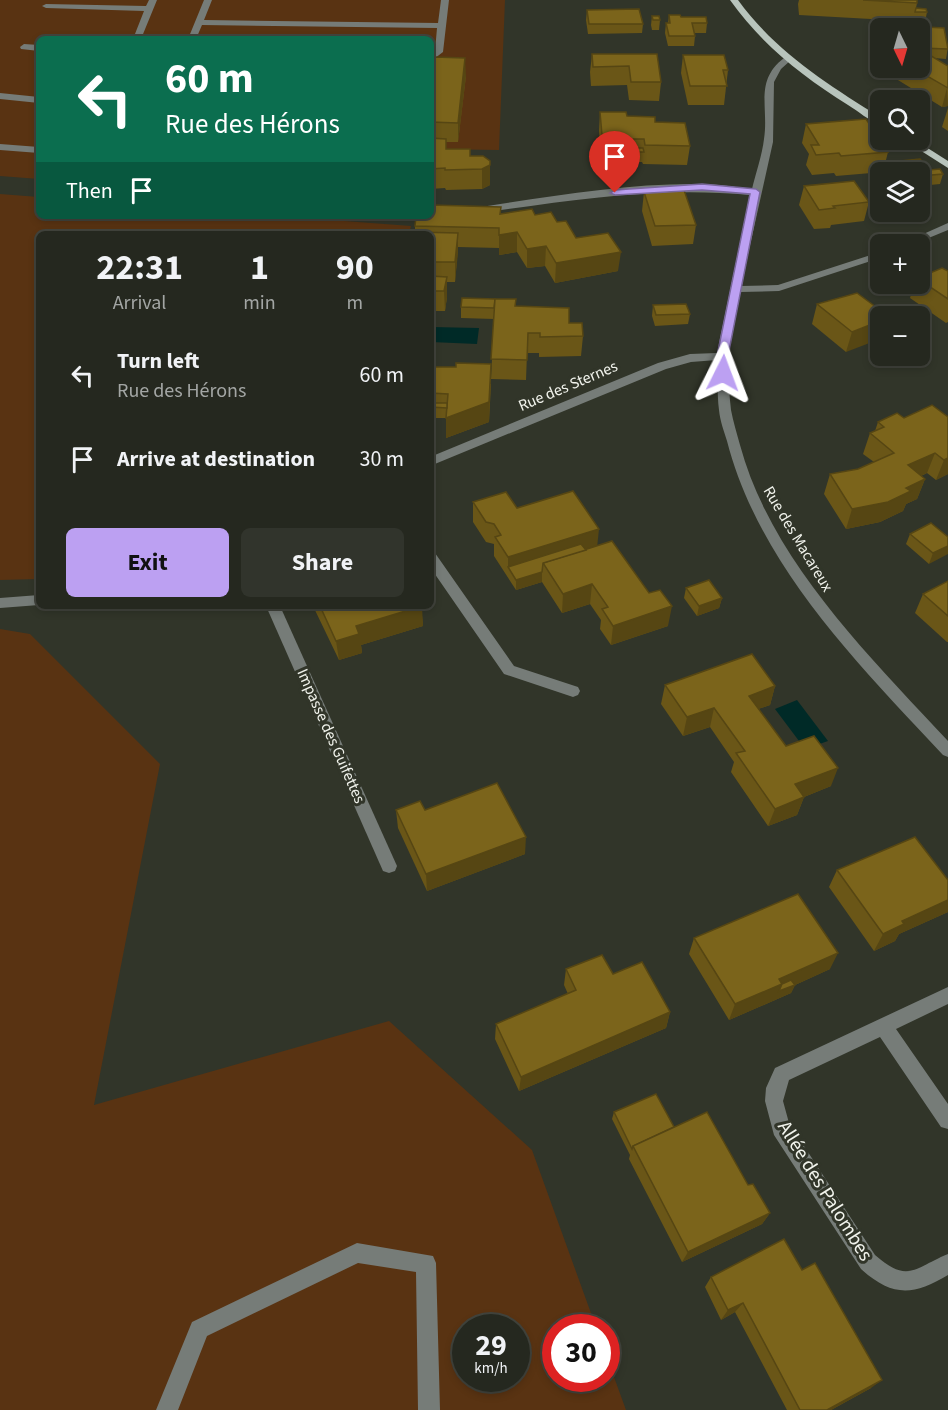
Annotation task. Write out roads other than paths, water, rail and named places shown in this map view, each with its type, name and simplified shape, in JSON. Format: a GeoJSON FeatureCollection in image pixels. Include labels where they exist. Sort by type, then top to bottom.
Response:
{"type":"FeatureCollection","features":[{"type":"Feature","properties":{"kind":"main road"},"geometry":{"type":"LineString","coordinates":[[734,0],[761,36],[788,60],[870,114]]}},
{"type":"Feature","properties":{"kind":"main road"},"geometry":{"type":"LineString","coordinates":[[925,150],[948,165]]}},
{"type":"Feature","properties":{"kind":"street"},"geometry":{"type":"LineString","coordinates":[[193,36],[208,0]]}},
{"type":"Feature","properties":{"kind":"street"},"geometry":{"type":"LineString","coordinates":[[434,56],[439,52],[445,0]]}},
{"type":"Feature","properties":{"kind":"street"},"geometry":{"type":"LineString","coordinates":[[46,6],[152,4],[138,36]]}},
{"type":"Feature","properties":{"kind":"street"},"geometry":{"type":"LineString","coordinates":[[199,22],[442,26]]}},
{"type":"Feature","properties":{"kind":"street"},"geometry":{"type":"LineString","coordinates":[[24,47],[36,48]]}},
{"type":"Feature","properties":{"kind":"street","name":"Rue des Macareux"},"geometry":{"type":"LineString","coordinates":[[788,60],[780,64],[768,82],[771,128],[735,289],[723,356],[725,408],[736,455],[757,507],[817,603],[884,682],[948,751]]}},
{"type":"Feature","properties":{"kind":"street"},"geometry":{"type":"LineString","coordinates":[[0,96],[36,100]]}},
{"type":"Feature","properties":{"kind":"street"},"geometry":{"type":"LineString","coordinates":[[0,147],[36,150]]}},
{"type":"Feature","properties":{"kind":"street"},"geometry":{"type":"LineString","coordinates":[[466,212],[576,196],[654,189],[702,187],[756,192]]}},
{"type":"Feature","properties":{"kind":"street"},"geometry":{"type":"LineString","coordinates":[[929,234],[948,226]]}},
{"type":"Feature","properties":{"kind":"street"},"geometry":{"type":"LineString","coordinates":[[735,289],[779,288],[870,258]]}},
{"type":"Feature","properties":{"kind":"street","name":"Rue des Sternes"},"geometry":{"type":"LineString","coordinates":[[434,460],[662,366],[690,358],[723,356]]}},
{"type":"Feature","properties":{"kind":"street"},"geometry":{"type":"LineString","coordinates":[[434,562],[509,670],[573,691]]}},
{"type":"Feature","properties":{"kind":"street"},"geometry":{"type":"LineString","coordinates":[[0,603],[36,600]]}},
{"type":"Feature","properties":{"kind":"street","name":"Impasse des Guifettes"},"geometry":{"type":"LineString","coordinates":[[274,609],[389,866]]}},
{"type":"Feature","properties":{"kind":"street","name":"Allée des Palombes"},"geometry":{"type":"LineString","coordinates":[[948,995],[782,1074],[773,1089],[774,1103],[782,1128],[868,1262],[880,1274],[903,1282],[922,1281],[948,1264]]}},
{"type":"Feature","properties":{"kind":"street"},"geometry":{"type":"LineString","coordinates":[[883,1026],[948,1120]]}},
{"type":"Feature","properties":{"kind":"street"},"geometry":{"type":"LineString","coordinates":[[167,1410],[199,1329],[357,1253],[426,1263],[429,1410]]}},
{"type":"Feature","properties":{"kind":"water"},"geometry":{"type":"Polygon","coordinates":[[[434,327],[479,328],[477,344],[434,342],[434,327]]]}},
{"type":"Feature","properties":{"kind":"water"},"geometry":{"type":"Polygon","coordinates":[[[797,700],[828,741],[805,749],[775,709],[797,700]]]}}]}
